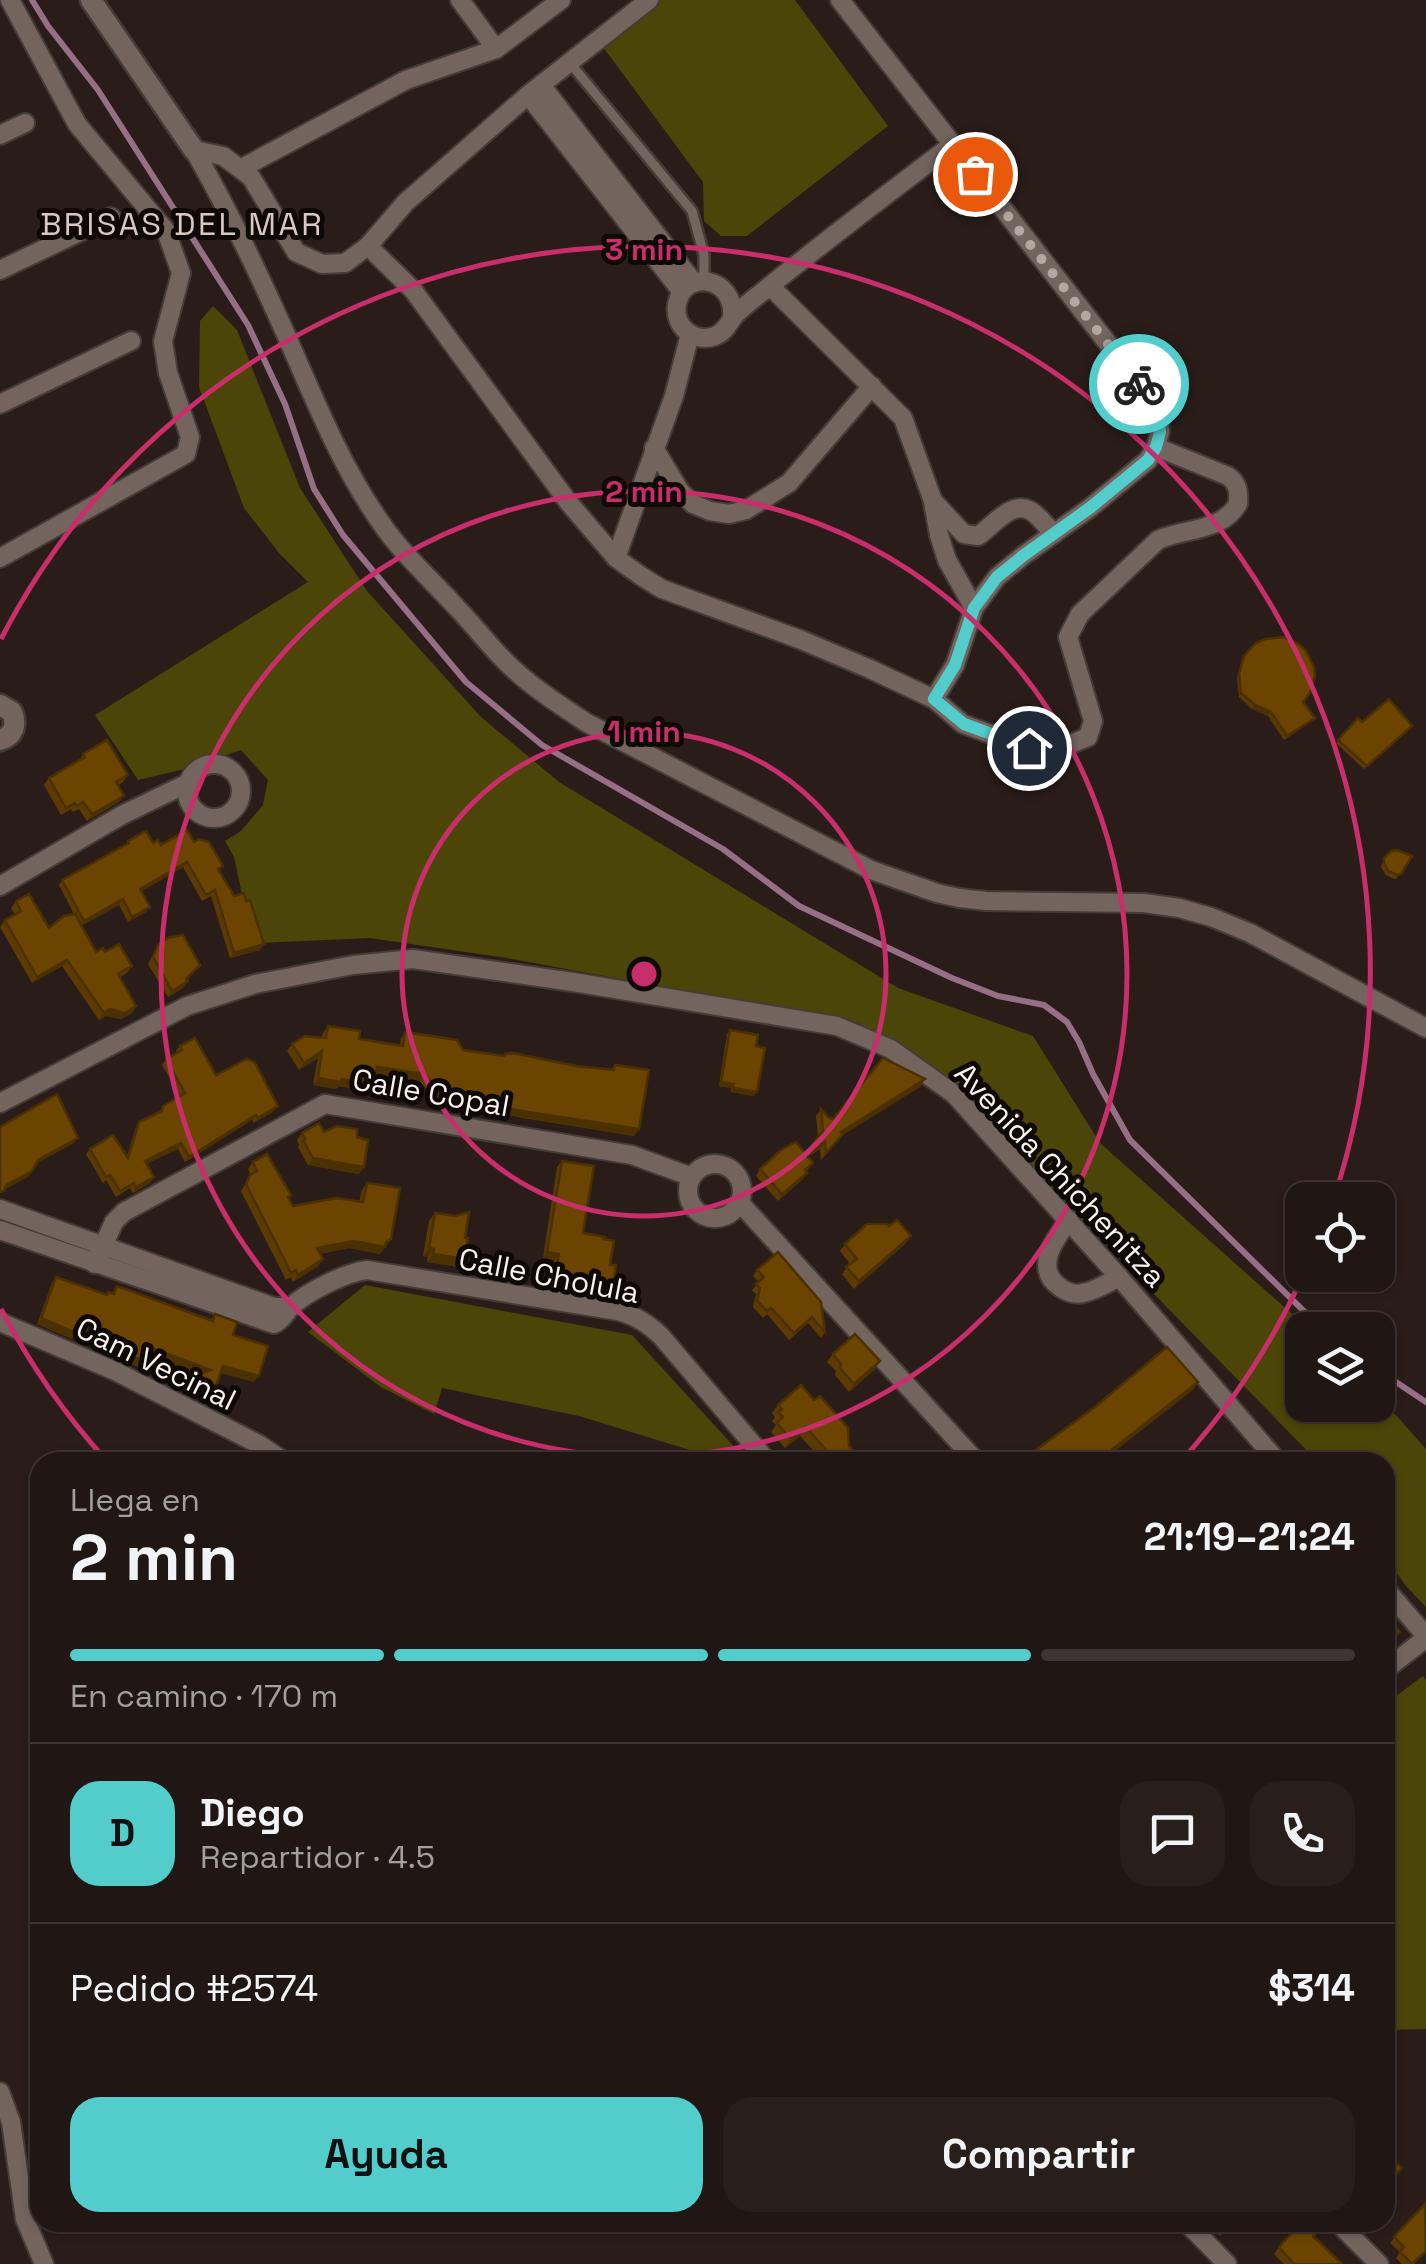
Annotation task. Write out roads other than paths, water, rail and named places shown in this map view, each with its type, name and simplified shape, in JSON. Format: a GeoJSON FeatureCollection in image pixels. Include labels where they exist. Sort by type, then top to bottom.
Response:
{"type":"FeatureCollection","features":[{"type":"Feature","properties":{"kind":"street"},"geometry":{"type":"LineString","coordinates":[[0,558],[186,454],[190,438],[168,373],[163,341],[181,273],[166,231],[76,124],[10,0]]}},
{"type":"Feature","properties":{"kind":"street"},"geometry":{"type":"LineString","coordinates":[[91,0],[194,150],[230,214],[326,425],[380,522],[398,547],[503,659],[547,696],[588,723],[871,870],[959,898],[1144,904],[1211,917],[1250,933],[1426,1028]]}},
{"type":"Feature","properties":{"kind":"street"},"geometry":{"type":"LineString","coordinates":[[460,0],[496,49]]}},
{"type":"Feature","properties":{"kind":"street"},"geometry":{"type":"LineString","coordinates":[[242,168],[406,80],[496,49],[561,0]]}},
{"type":"Feature","properties":{"kind":"street"},"geometry":{"type":"LineString","coordinates":[[194,150],[223,156],[252,177],[296,252],[322,264],[344,263],[368,246],[406,202],[535,90],[649,0]]}},
{"type":"Feature","properties":{"kind":"street"},"geometry":{"type":"LineString","coordinates":[[840,0],[1152,400],[1158,414],[1160,432],[1148,460],[997,577],[974,608],[955,665],[934,699]]}},
{"type":"Feature","properties":{"kind":"street"},"geometry":{"type":"LineString","coordinates":[[535,90],[694,285]]}},
{"type":"Feature","properties":{"kind":"street"},"geometry":{"type":"LineString","coordinates":[[0,135],[25,123]]}},
{"type":"Feature","properties":{"kind":"street"},"geometry":{"type":"LineString","coordinates":[[732,318],[952,145]]}},
{"type":"Feature","properties":{"kind":"street"},"geometry":{"type":"LineString","coordinates":[[0,270],[111,217]]}},
{"type":"Feature","properties":{"kind":"street"},"geometry":{"type":"LineString","coordinates":[[368,246],[413,290],[548,476],[616,558],[662,588],[799,639],[934,699],[964,724],[1029,748],[1059,749],[1088,737],[1093,721],[1068,637],[1080,614],[1158,540],[1224,521],[1238,504],[1234,480],[1156,447]]}},
{"type":"Feature","properties":{"kind":"street"},"geometry":{"type":"LineString","coordinates":[[715,283],[730,296],[732,318],[720,334],[700,338],[684,329],[676,307],[694,285],[715,283]]}},
{"type":"Feature","properties":{"kind":"street"},"geometry":{"type":"LineString","coordinates":[[770,286],[903,418],[933,502],[947,560],[974,608]]}},
{"type":"Feature","properties":{"kind":"street"},"geometry":{"type":"LineString","coordinates":[[616,558],[674,396],[690,334]]}},
{"type":"Feature","properties":{"kind":"street"},"geometry":{"type":"LineString","coordinates":[[0,404],[132,341]]}},
{"type":"Feature","properties":{"kind":"street"},"geometry":{"type":"LineString","coordinates":[[654,448],[680,492],[693,504],[729,514],[746,510],[789,483],[872,386]]}},
{"type":"Feature","properties":{"kind":"street"},"geometry":{"type":"LineString","coordinates":[[933,502],[964,534],[983,533],[1018,508],[1030,510],[1054,534]]}},
{"type":"Feature","properties":{"kind":"street"},"geometry":{"type":"LineString","coordinates":[[0,705],[12,712],[15,726],[12,734],[0,740]]}},
{"type":"Feature","properties":{"kind":"street"},"geometry":{"type":"LineString","coordinates":[[0,886],[122,814],[188,784]]}},
{"type":"Feature","properties":{"kind":"street","name":"Avenida Chichenitza"},"geometry":{"type":"LineString","coordinates":[[0,1103],[186,1006],[255,984],[352,964],[413,960],[573,982],[818,1022],[855,1032],[904,1057],[954,1094],[1269,1452]]}},
{"type":"Feature","properties":{"kind":"street","name":"Calle Copal"},"geometry":{"type":"LineString","coordinates":[[95,1264],[114,1222],[124,1212],[325,1104],[632,1155],[692,1177]]}},
{"type":"Feature","properties":{"kind":"street"},"geometry":{"type":"LineString","coordinates":[[714,1163],[730,1168],[742,1187],[740,1202],[728,1215],[711,1218],[703,1214],[688,1194],[692,1177],[714,1163]]}},
{"type":"Feature","properties":{"kind":"street"},"geometry":{"type":"LineString","coordinates":[[740,1202],[969,1452]]}},
{"type":"Feature","properties":{"kind":"street"},"geometry":{"type":"LineString","coordinates":[[0,1209],[274,1307],[291,1307]]}},
{"type":"Feature","properties":{"kind":"street"},"geometry":{"type":"LineString","coordinates":[[1068,1220],[1046,1256],[1048,1274],[1056,1285],[1082,1294],[1119,1277]]}},
{"type":"Feature","properties":{"kind":"street"},"geometry":{"type":"LineString","coordinates":[[0,1230],[95,1264]]}},
{"type":"Feature","properties":{"kind":"street","name":"Calle Cholula"},"geometry":{"type":"LineString","coordinates":[[95,1264],[274,1324],[291,1307],[351,1272],[366,1270],[618,1311],[648,1324],[759,1452]]}},
{"type":"Feature","properties":{"kind":"street","name":"Cam Vecinal"},"geometry":{"type":"LineString","coordinates":[[0,1322],[114,1370],[270,1452]]}},
{"type":"Feature","properties":{"kind":"street"},"geometry":{"type":"LineString","coordinates":[[1395,1600],[1426,1637],[1395,1662]]}},
{"type":"Feature","properties":{"kind":"street"},"geometry":{"type":"LineString","coordinates":[[0,2092],[11,2122],[30,2231]]}},
{"type":"Feature","properties":{"kind":"street"},"geometry":{"type":"LineString","coordinates":[[30,2232],[44,2264]]}},
{"type":"Feature","properties":{"kind":"street"},"geometry":{"type":"LineString","coordinates":[[1196,2232],[1226,2264]]}},
{"type":"Feature","properties":{"kind":"street"},"geometry":{"type":"LineString","coordinates":[[1347,2232],[1379,2264]]}},
{"type":"Feature","properties":{"kind":"lane"},"geometry":{"type":"LineString","coordinates":[[570,63],[692,210],[704,255],[694,285]]}},
{"type":"Feature","properties":{"kind":"waterway"},"geometry":{"type":"LineString","coordinates":[[32,0],[98,90],[248,325],[285,404],[314,489],[343,535],[466,682],[542,745],[723,849],[799,906],[952,978],[998,996],[1044,1005],[1067,1022],[1130,1140],[1305,1312]]}},
{"type":"Feature","properties":{"kind":"waterway"},"geometry":{"type":"LineString","coordinates":[[1395,1381],[1426,1402]]}},
{"type":"Feature","properties":{"kind":"district","name":"BRISAS DEL MAR"},"geometry":{"type":"Point","coordinates":[182,224]}}]}
